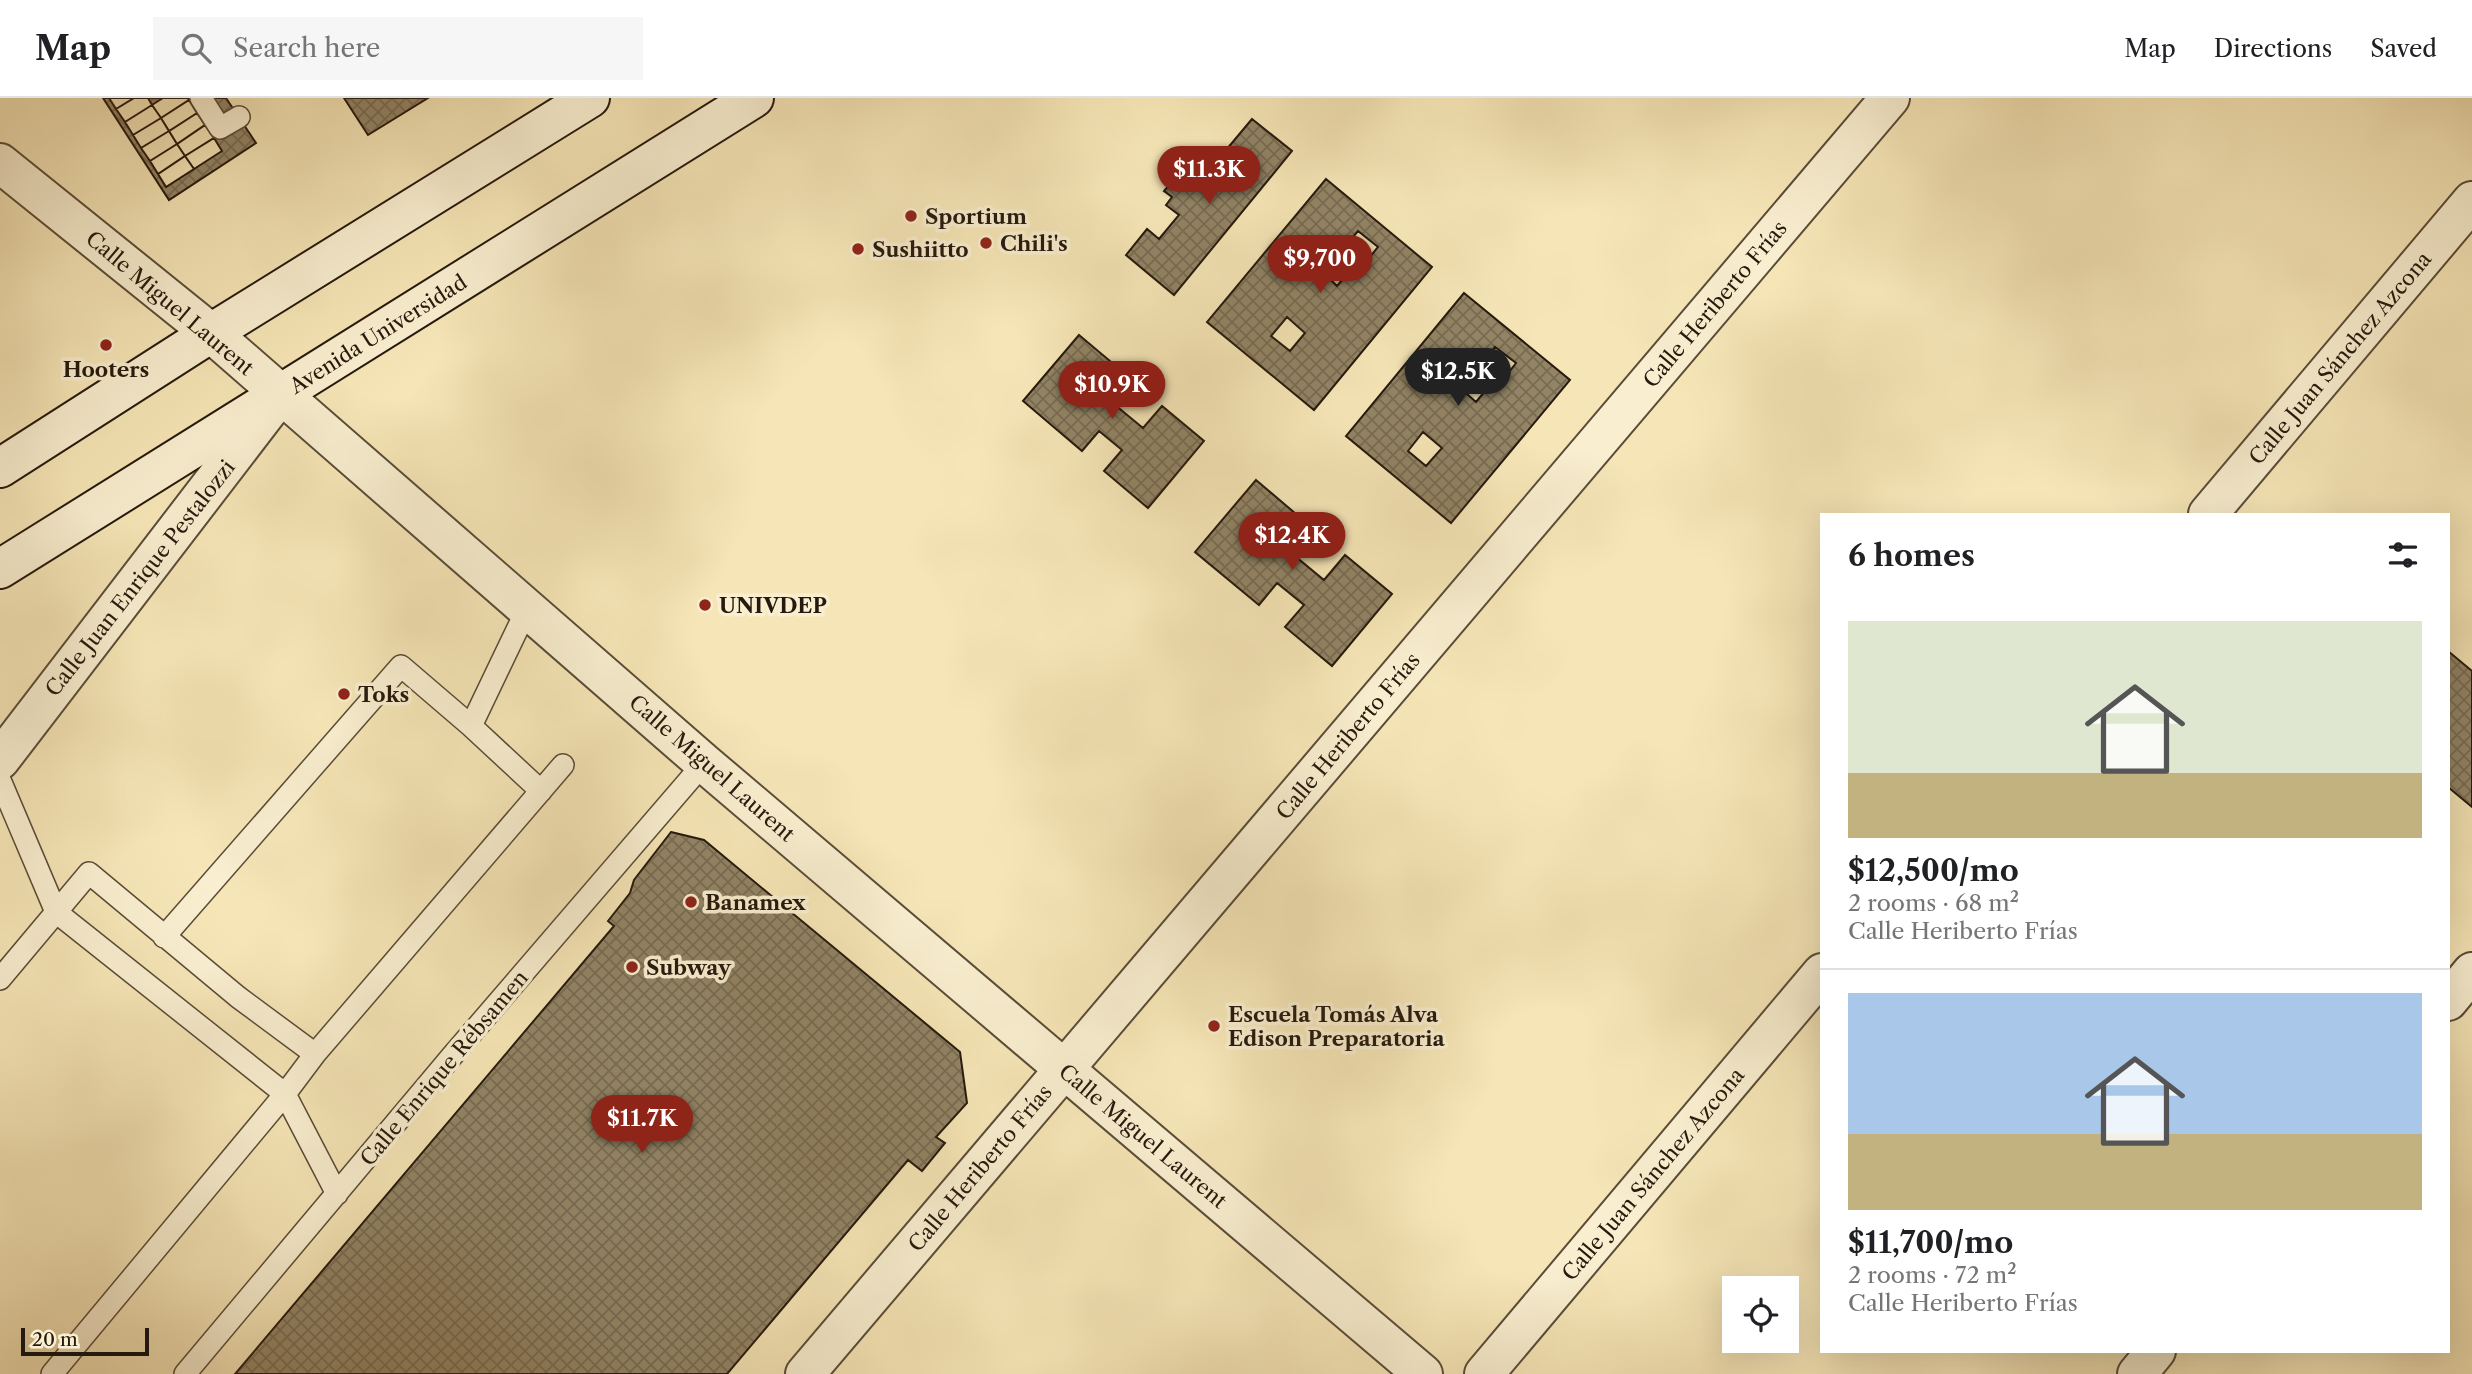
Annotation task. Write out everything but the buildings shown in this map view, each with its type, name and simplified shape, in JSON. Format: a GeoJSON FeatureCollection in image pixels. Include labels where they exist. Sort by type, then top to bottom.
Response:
{"type":"FeatureCollection","features":[{"type":"Feature","properties":{"kind":"street"},"geometry":{"type":"LineString","coordinates":[[0,468],[211,333],[590,98]]}},
{"type":"Feature","properties":{"kind":"street","name":"Avenida Universidad"},"geometry":{"type":"LineString","coordinates":[[0,569],[754,98]]}},
{"type":"Feature","properties":{"kind":"street","name":"Calle Heriberto Frías"},"geometry":{"type":"LineString","coordinates":[[805,1374],[1890,98]]}},
{"type":"Feature","properties":{"kind":"street","name":"Calle Miguel Laurent"},"geometry":{"type":"LineString","coordinates":[[0,163],[211,333],[704,763],[1423,1374]]}},
{"type":"Feature","properties":{"kind":"street","name":"Calle Juan Sánchez Azcona"},"geometry":{"type":"LineString","coordinates":[[2209,513],[2472,201]]}},
{"type":"Feature","properties":{"kind":"street","name":"Calle Juan Enrique Pestalozzi"},"geometry":{"type":"LineString","coordinates":[[0,760],[280,395]]}},
{"type":"Feature","properties":{"kind":"street"},"geometry":{"type":"LineString","coordinates":[[2450,999],[2472,972]]}},
{"type":"Feature","properties":{"kind":"street","name":"Calle Juan Sánchez Azcona"},"geometry":{"type":"LineString","coordinates":[[1484,1374],[1820,975]]}},
{"type":"Feature","properties":{"kind":"street"},"geometry":{"type":"LineString","coordinates":[[2137,1374],[2154,1353]]}},
{"type":"Feature","properties":{"kind":"lane"},"geometry":{"type":"LineString","coordinates":[[201,98],[220,128],[239,117]]}},
{"type":"Feature","properties":{"kind":"lane"},"geometry":{"type":"LineString","coordinates":[[471,726],[527,609]]}},
{"type":"Feature","properties":{"kind":"lane"},"geometry":{"type":"LineString","coordinates":[[164,937],[401,666],[541,791]]}},
{"type":"Feature","properties":{"kind":"lane","name":"Calle Enrique Rébsamen"},"geometry":{"type":"LineString","coordinates":[[185,1374],[461,1045],[704,763]]}},
{"type":"Feature","properties":{"kind":"lane"},"geometry":{"type":"LineString","coordinates":[[52,1374],[285,1094],[315,1054],[563,765]]}},
{"type":"Feature","properties":{"kind":"lane"},"geometry":{"type":"LineString","coordinates":[[0,780],[56,912],[285,1094],[337,1194]]}},
{"type":"Feature","properties":{"kind":"lane"},"geometry":{"type":"LineString","coordinates":[[0,979],[89,873],[238,998],[315,1054]]}},
{"type":"Feature","properties":{"kind":"place","name":"Sportium"},"geometry":{"type":"Point","coordinates":[911,216]}},
{"type":"Feature","properties":{"kind":"place","name":"Chili's"},"geometry":{"type":"Point","coordinates":[986,243]}},
{"type":"Feature","properties":{"kind":"place","name":"Sushiitto"},"geometry":{"type":"Point","coordinates":[858,249]}},
{"type":"Feature","properties":{"kind":"place","name":"Hooters"},"geometry":{"type":"Point","coordinates":[106,345]}},
{"type":"Feature","properties":{"kind":"place","name":"UNIVDEP"},"geometry":{"type":"Point","coordinates":[705,605]}},
{"type":"Feature","properties":{"kind":"place","name":"Toks"},"geometry":{"type":"Point","coordinates":[344,694]}},
{"type":"Feature","properties":{"kind":"place","name":"Banamex"},"geometry":{"type":"Point","coordinates":[691,902]}},
{"type":"Feature","properties":{"kind":"place","name":"Subway"},"geometry":{"type":"Point","coordinates":[632,967]}},
{"type":"Feature","properties":{"kind":"place","name":"Escuela Tomás Alva Edison Preparatoria"},"geometry":{"type":"Point","coordinates":[1214,1026]}}]}
